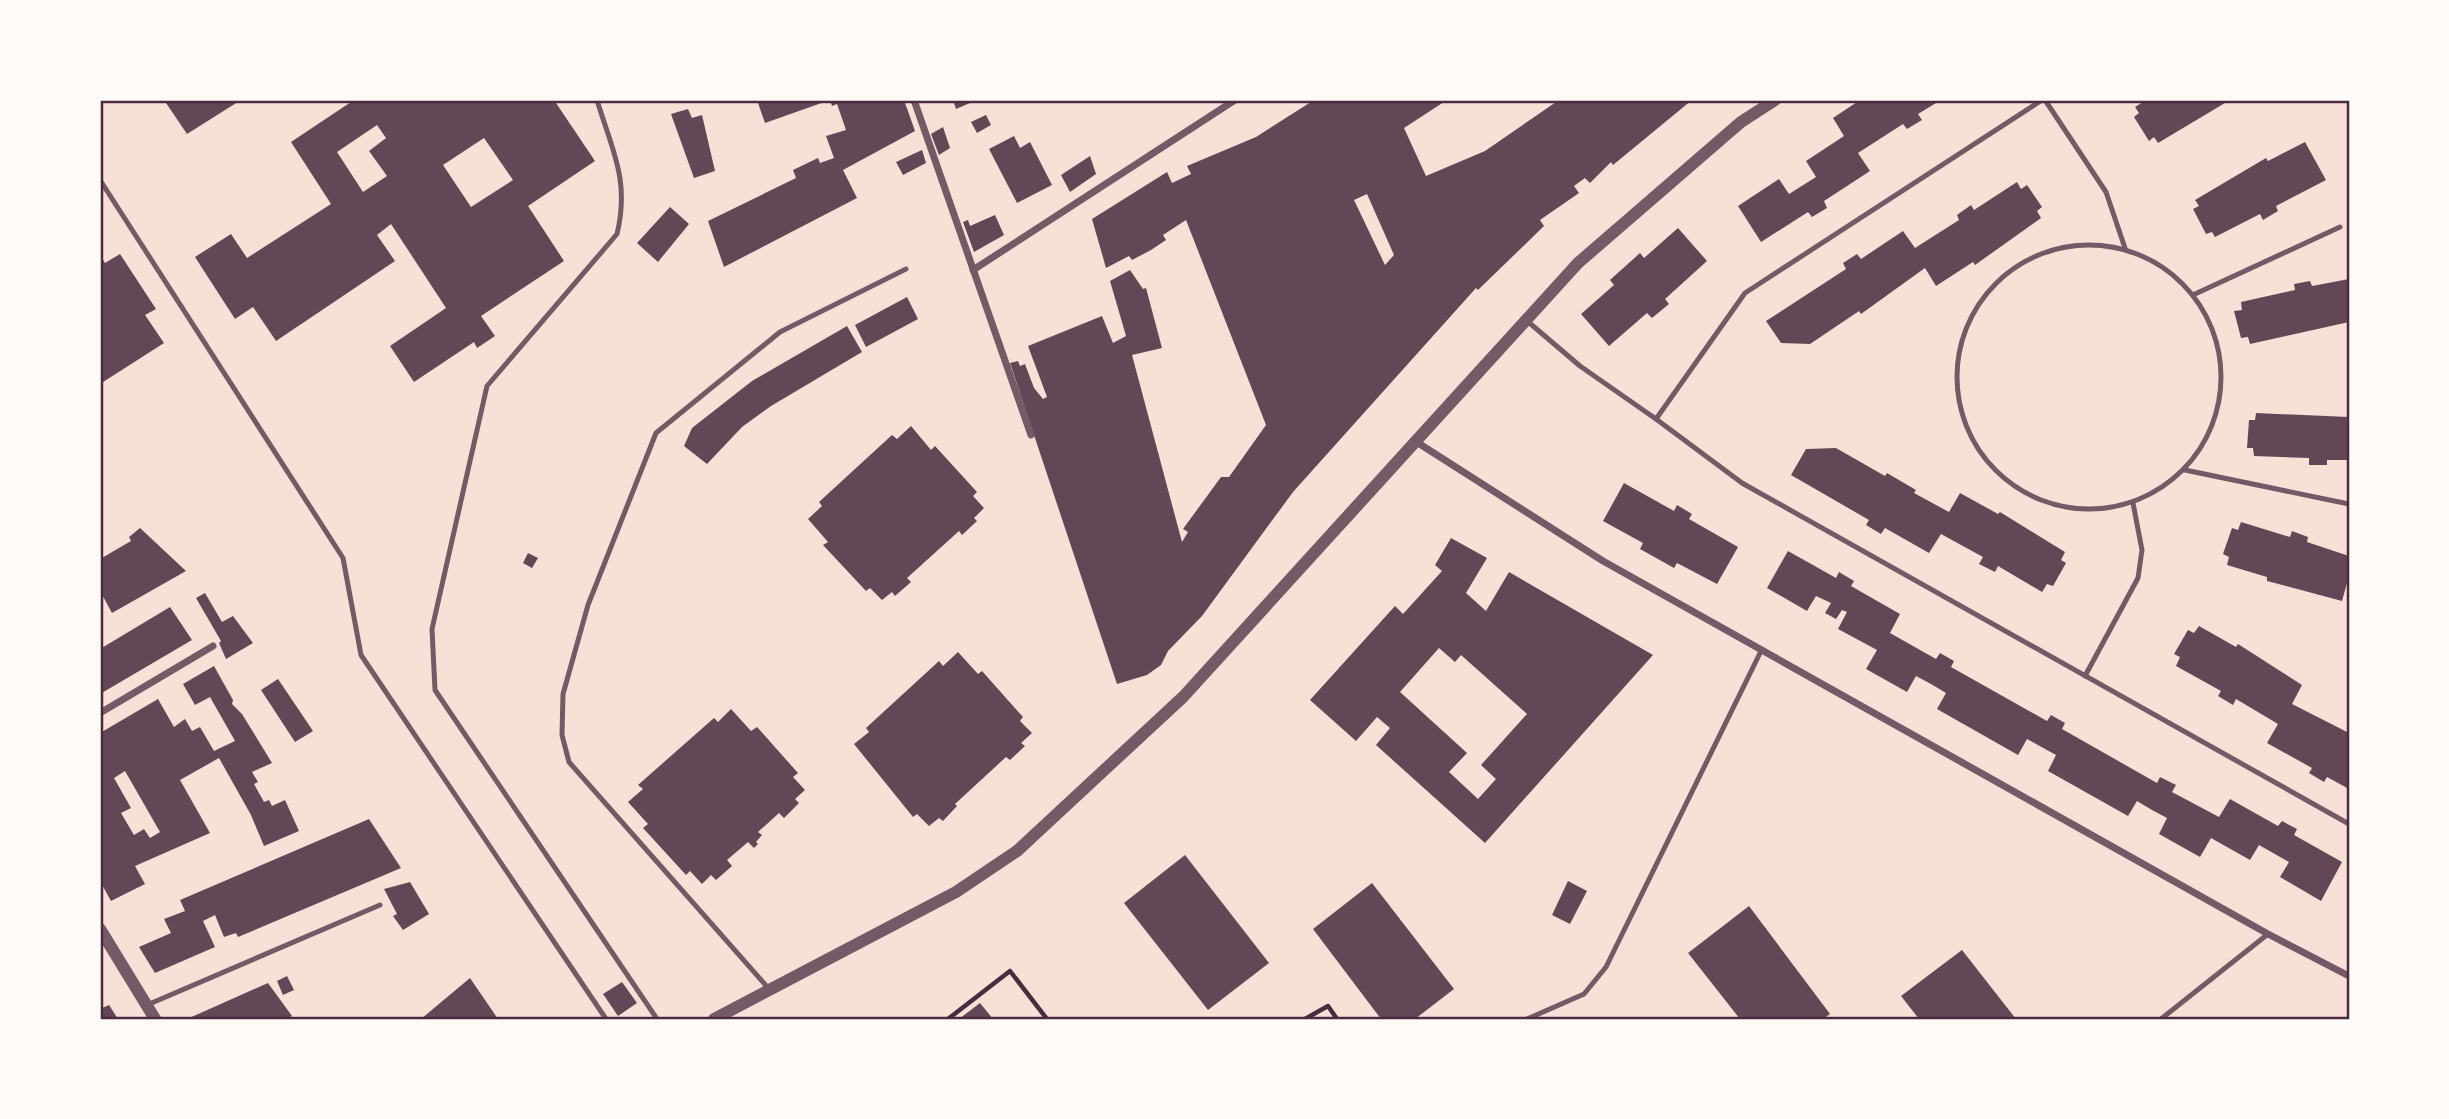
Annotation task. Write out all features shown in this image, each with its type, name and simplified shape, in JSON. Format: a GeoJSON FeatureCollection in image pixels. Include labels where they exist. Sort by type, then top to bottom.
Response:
{"type":"FeatureCollection","features":[{"type":"Feature","properties":{"kind":"street"},"geometry":{"type":"LineString","coordinates":[[914,100],[1031,435]]}},
{"type":"Feature","properties":{"kind":"street"},"geometry":{"type":"LineString","coordinates":[[973,270],[1235,100]]}},
{"type":"Feature","properties":{"kind":"street"},"geometry":{"type":"LineString","coordinates":[[714,1019],[956,892],[1017,851],[1183,697],[1578,263],[1741,122],[1775,100]]}},
{"type":"Feature","properties":{"kind":"street"},"geometry":{"type":"LineString","coordinates":[[1415,441],[1603,561],[2268,934],[2349,976]]}},
{"type":"Feature","properties":{"kind":"street"},"geometry":{"type":"LineString","coordinates":[[100,713],[213,646]]}},
{"type":"Feature","properties":{"kind":"street"},"geometry":{"type":"LineString","coordinates":[[100,929],[156,1019]]}},
{"type":"Feature","properties":{"kind":"lane"},"geometry":{"type":"LineString","coordinates":[[597,100],[619,164],[624,205],[617,234],[487,386],[432,629],[435,690],[657,1019]]}},
{"type":"Feature","properties":{"kind":"lane"},"geometry":{"type":"LineString","coordinates":[[1656,419],[1745,293],[2043,100],[2106,192],[2125,248]]}},
{"type":"Feature","properties":{"kind":"lane"},"geometry":{"type":"LineString","coordinates":[[100,180],[343,558],[361,654],[606,1019]]}},
{"type":"Feature","properties":{"kind":"lane"},"geometry":{"type":"LineString","coordinates":[[2194,294],[2340,228]]}},
{"type":"Feature","properties":{"kind":"lane"},"geometry":{"type":"LineString","coordinates":[[2092,243],[2125,248],[2165,267],[2194,294],[2216,335],[2222,360],[2219,410],[2185,470],[2133,503],[2072,509],[2027,496],[2002,478],[1973,444],[1956,391],[1959,345],[1973,311],[1995,282],[2046,251],[2092,243]]}},
{"type":"Feature","properties":{"kind":"lane"},"geometry":{"type":"LineString","coordinates":[[769,989],[569,762],[562,735],[563,694],[588,605],[656,433],[780,332],[905,269]]}},
{"type":"Feature","properties":{"kind":"lane"},"geometry":{"type":"LineString","coordinates":[[1525,320],[1580,366],[1742,483],[2349,824]]}},
{"type":"Feature","properties":{"kind":"lane"},"geometry":{"type":"LineString","coordinates":[[2185,470],[2349,504]]}},
{"type":"Feature","properties":{"kind":"lane"},"geometry":{"type":"LineString","coordinates":[[2085,676],[2138,578],[2142,550],[2133,503]]}},
{"type":"Feature","properties":{"kind":"lane"},"geometry":{"type":"LineString","coordinates":[[1527,1019],[1584,995],[1606,967],[1762,649]]}},
{"type":"Feature","properties":{"kind":"lane"},"geometry":{"type":"LineString","coordinates":[[147,1005],[380,905]]}},
{"type":"Feature","properties":{"kind":"lane"},"geometry":{"type":"LineString","coordinates":[[2161,1019],[2268,934]]}},
{"type":"Feature","properties":{"kind":"path"},"geometry":{"type":"LineString","coordinates":[[948,1019],[1010,971],[1047,1019]]}},
{"type":"Feature","properties":{"kind":"path"},"geometry":{"type":"LineString","coordinates":[[1305,1019],[1328,1006],[1338,1019]]}},
{"type":"Feature","properties":{"kind":"building"},"geometry":{"type":"Polygon","coordinates":[[[164,100],[241,100],[187,134],[164,100]]]}},
{"type":"Feature","properties":{"kind":"building"},"geometry":{"type":"Polygon","coordinates":[[[354,100],[554,100],[595,161],[528,206],[564,261],[481,316],[495,336],[477,348],[474,342],[414,382],[390,346],[446,308],[391,224],[377,235],[395,261],[276,341],[253,307],[235,319],[195,257],[231,234],[247,258],[331,204],[291,142],[354,100]],[[377,125],[337,152],[363,192],[387,176],[369,151],[386,138],[377,125]],[[484,138],[443,165],[471,207],[513,180],[484,138]]]}},
{"type":"Feature","properties":{"kind":"building"},"geometry":{"type":"Polygon","coordinates":[[[757,100],[830,100],[765,123],[757,100]]]}},
{"type":"Feature","properties":{"kind":"building"},"geometry":{"type":"Polygon","coordinates":[[[830,100],[904,100],[915,131],[843,170],[857,198],[724,267],[708,221],[796,178],[793,170],[818,158],[820,163],[834,158],[826,136],[846,130],[837,104],[832,106],[830,100]]]}},
{"type":"Feature","properties":{"kind":"building"},"geometry":{"type":"Polygon","coordinates":[[[953,100],[977,100],[956,109],[953,100]]]}},
{"type":"Feature","properties":{"kind":"building"},"geometry":{"type":"Polygon","coordinates":[[[1314,100],[1447,100],[1404,128],[1426,176],[1485,151],[1559,100],[1692,100],[1613,165],[1611,162],[1590,183],[1585,178],[1574,186],[1579,193],[1540,220],[1544,226],[1478,290],[1476,288],[1293,492],[1202,616],[1168,651],[1161,665],[1147,675],[1117,684],[1010,363],[1018,361],[1020,366],[1025,364],[1034,388],[1043,399],[1047,397],[1028,346],[1102,316],[1113,343],[1126,336],[1110,281],[1130,270],[1143,289],[1146,288],[1162,348],[1132,355],[1182,542],[1188,532],[1183,529],[1221,477],[1229,477],[1266,425],[1186,220],[1163,235],[1166,240],[1151,250],[1132,260],[1129,256],[1106,268],[1092,219],[1167,172],[1172,183],[1191,174],[1187,166],[1256,137],[1314,100]],[[1367,194],[1354,200],[1385,265],[1394,255],[1367,194]]]}},
{"type":"Feature","properties":{"kind":"building"},"geometry":{"type":"Polygon","coordinates":[[[1860,100],[1941,100],[1918,114],[1922,120],[1907,129],[1903,124],[1858,153],[1870,171],[1824,201],[1827,208],[1812,217],[1808,212],[1761,242],[1738,206],[1779,179],[1789,194],[1816,177],[1806,161],[1844,136],[1833,118],[1860,100]]]}},
{"type":"Feature","properties":{"kind":"building"},"geometry":{"type":"Polygon","coordinates":[[[2146,100],[2230,100],[2158,143],[2154,137],[2149,141],[2134,117],[2139,113],[2135,107],[2146,100]]]}},
{"type":"Feature","properties":{"kind":"building"},"geometry":{"type":"Polygon","coordinates":[[[688,109],[692,118],[702,115],[715,171],[694,178],[671,114],[688,109]]]}},
{"type":"Feature","properties":{"kind":"building"},"geometry":{"type":"Polygon","coordinates":[[[986,115],[991,125],[977,133],[971,122],[986,115]]]}},
{"type":"Feature","properties":{"kind":"building"},"geometry":{"type":"Polygon","coordinates":[[[943,127],[950,148],[939,155],[931,134],[943,127]]]}},
{"type":"Feature","properties":{"kind":"building"},"geometry":{"type":"Polygon","coordinates":[[[1014,136],[1020,148],[1030,142],[1052,185],[1017,203],[989,149],[1014,136]]]}},
{"type":"Feature","properties":{"kind":"building"},"geometry":{"type":"Polygon","coordinates":[[[2305,142],[2326,180],[2276,206],[2278,211],[2263,220],[2260,214],[2215,237],[2212,232],[2206,234],[2193,209],[2199,206],[2195,200],[2266,158],[2268,161],[2305,142]]]}},
{"type":"Feature","properties":{"kind":"building"},"geometry":{"type":"Polygon","coordinates":[[[922,150],[926,163],[903,175],[896,162],[922,150]]]}},
{"type":"Feature","properties":{"kind":"building"},"geometry":{"type":"Polygon","coordinates":[[[1090,156],[1096,174],[1070,192],[1061,175],[1090,156]]]}},
{"type":"Feature","properties":{"kind":"building"},"geometry":{"type":"Polygon","coordinates":[[[2017,182],[2021,189],[2027,185],[2042,207],[2037,211],[2041,218],[1975,265],[1973,262],[1936,286],[1925,268],[1861,314],[1859,311],[1810,344],[1781,343],[1766,321],[1846,269],[1843,263],[1857,254],[1861,259],[1903,231],[1915,248],[1959,220],[1957,215],[1971,205],[1974,210],[2017,182]]]}},
{"type":"Feature","properties":{"kind":"building"},"geometry":{"type":"Polygon","coordinates":[[[670,207],[689,224],[658,262],[637,243],[670,207]]]}},
{"type":"Feature","properties":{"kind":"building"},"geometry":{"type":"Polygon","coordinates":[[[995,215],[1004,235],[974,252],[963,222],[968,220],[970,226],[995,215]]]}},
{"type":"Feature","properties":{"kind":"building"},"geometry":{"type":"Polygon","coordinates":[[[1678,228],[1707,261],[1665,299],[1669,304],[1652,318],[1647,313],[1609,346],[1581,314],[1614,285],[1610,280],[1640,253],[1644,258],[1678,228]]]}},
{"type":"Feature","properties":{"kind":"building"},"geometry":{"type":"Polygon","coordinates":[[[120,254],[156,309],[145,315],[164,343],[100,384],[100,255],[105,263],[120,254]]]}},
{"type":"Feature","properties":{"kind":"building"},"geometry":{"type":"Polygon","coordinates":[[[2349,279],[2349,322],[2250,344],[2248,337],[2241,338],[2234,311],[2242,310],[2241,302],[2295,290],[2294,284],[2310,281],[2312,286],[2349,279]]]}},
{"type":"Feature","properties":{"kind":"building"},"geometry":{"type":"Polygon","coordinates":[[[907,297],[918,319],[866,347],[855,325],[907,297]]]}},
{"type":"Feature","properties":{"kind":"building"},"geometry":{"type":"Polygon","coordinates":[[[847,326],[862,352],[771,406],[742,427],[707,464],[684,446],[692,428],[752,381],[847,326]]]}},
{"type":"Feature","properties":{"kind":"building"},"geometry":{"type":"Polygon","coordinates":[[[2256,413],[2349,417],[2349,460],[2327,460],[2327,465],[2309,465],[2309,458],[2254,456],[2253,448],[2247,448],[2249,420],[2255,420],[2256,413]]]}},
{"type":"Feature","properties":{"kind":"building"},"geometry":{"type":"Polygon","coordinates":[[[911,426],[931,450],[935,446],[977,492],[973,496],[984,508],[974,518],[977,521],[962,535],[959,531],[907,578],[911,582],[895,596],[892,592],[882,600],[870,588],[866,591],[823,545],[828,542],[808,519],[822,506],[819,502],[892,435],[897,439],[911,426]]]}},
{"type":"Feature","properties":{"kind":"building"},"geometry":{"type":"Polygon","coordinates":[[[1836,448],[1885,476],[1887,473],[1916,490],[1914,493],[1949,512],[1960,493],[1998,514],[2000,512],[2065,552],[2061,560],[2066,563],[2053,586],[2047,584],[2042,592],[1998,566],[1995,572],[1979,564],[1983,557],[1941,534],[1929,553],[1885,528],[1881,534],[1866,525],[1869,520],[1791,475],[1806,449],[1836,448]]]}},
{"type":"Feature","properties":{"kind":"building"},"geometry":{"type":"Polygon","coordinates":[[[1624,483],[1674,511],[1677,505],[1692,514],[1689,519],[1738,547],[1717,584],[1677,563],[1674,568],[1640,549],[1643,543],[1603,521],[1624,483]]]}},
{"type":"Feature","properties":{"kind":"building"},"geometry":{"type":"Polygon","coordinates":[[[2241,522],[2290,537],[2292,531],[2308,537],[2307,542],[2349,556],[2349,576],[2342,601],[2267,581],[2267,577],[2227,565],[2229,557],[2223,554],[2232,528],[2238,530],[2241,522]]]}},
{"type":"Feature","properties":{"kind":"building"},"geometry":{"type":"Polygon","coordinates":[[[140,528],[186,571],[112,613],[100,591],[100,559],[131,541],[129,537],[140,528]]]}},
{"type":"Feature","properties":{"kind":"building"},"geometry":{"type":"Polygon","coordinates":[[[1451,538],[1487,558],[1466,593],[1486,611],[1509,572],[1653,655],[1485,843],[1376,745],[1390,728],[1377,717],[1356,741],[1310,700],[1395,606],[1403,614],[1442,571],[1435,565],[1451,538]],[[1439,648],[1400,692],[1467,753],[1449,772],[1478,799],[1496,779],[1481,765],[1527,714],[1461,655],[1455,662],[1439,648]]]}},
{"type":"Feature","properties":{"kind":"building"},"geometry":{"type":"Polygon","coordinates":[[[1788,551],[1836,578],[1839,572],[1854,581],[1851,586],[1900,614],[1890,633],[1936,659],[1940,653],[1954,661],[1951,667],[2047,721],[2051,715],[2065,723],[2062,729],[2157,783],[2160,777],[2176,785],[2172,792],[2219,817],[2230,799],[2278,826],[2282,821],[2297,829],[2294,835],[2342,862],[2321,901],[2280,877],[2289,862],[2259,845],[2250,860],[2211,838],[2200,857],[2159,834],[2167,818],[2137,801],[2128,816],[2048,771],[2056,755],[2027,739],[2018,755],[1937,709],[1946,693],[1931,684],[1916,676],[1907,692],[1866,669],[1877,650],[1838,629],[1847,612],[1842,610],[1836,619],[1825,613],[1831,603],[1816,596],[1807,611],[1767,588],[1788,551]]]}},
{"type":"Feature","properties":{"kind":"building"},"geometry":{"type":"Polygon","coordinates":[[[528,553],[538,558],[532,568],[523,563],[528,553]]]}},
{"type":"Feature","properties":{"kind":"building"},"geometry":{"type":"Polygon","coordinates":[[[205,593],[222,622],[233,616],[253,643],[226,659],[219,643],[221,641],[196,598],[205,593]]]}},
{"type":"Feature","properties":{"kind":"building"},"geometry":{"type":"Polygon","coordinates":[[[170,607],[192,640],[100,694],[100,649],[170,607]]]}},
{"type":"Feature","properties":{"kind":"building"},"geometry":{"type":"Polygon","coordinates":[[[2199,626],[2236,647],[2238,644],[2302,685],[2292,704],[2349,733],[2349,789],[2327,777],[2324,782],[2309,773],[2312,768],[2267,743],[2278,724],[2236,699],[2233,705],[2218,696],[2221,691],[2176,666],[2180,657],[2174,654],[2188,630],[2194,633],[2199,626]]]}},
{"type":"Feature","properties":{"kind":"building"},"geometry":{"type":"Polygon","coordinates":[[[958,652],[978,674],[982,671],[1023,717],[1020,721],[1032,733],[1021,743],[1025,746],[1010,760],[1006,757],[955,804],[957,806],[943,821],[939,818],[929,826],[917,814],[913,817],[854,744],[869,732],[866,728],[939,661],[943,666],[958,652]]]}},
{"type":"Feature","properties":{"kind":"building"},"geometry":{"type":"Polygon","coordinates":[[[214,666],[233,700],[232,704],[242,714],[272,763],[252,772],[258,782],[254,784],[264,802],[269,800],[272,806],[285,800],[299,831],[264,846],[251,815],[219,758],[180,780],[210,833],[135,866],[145,884],[111,901],[100,881],[100,733],[158,699],[174,727],[185,719],[192,731],[200,727],[214,751],[235,741],[210,697],[195,705],[183,684],[214,666]],[[125,771],[114,778],[131,808],[121,813],[134,835],[144,829],[150,838],[160,832],[125,771]]]}},
{"type":"Feature","properties":{"kind":"building"},"geometry":{"type":"Polygon","coordinates":[[[278,679],[313,731],[295,742],[261,690],[278,679]]]}},
{"type":"Feature","properties":{"kind":"building"},"geometry":{"type":"Polygon","coordinates":[[[731,709],[751,731],[757,727],[798,773],[793,777],[805,790],[795,799],[799,803],[784,818],[779,813],[758,832],[762,835],[754,848],[748,842],[727,860],[732,866],[716,880],[711,875],[702,884],[690,871],[686,875],[643,828],[648,824],[628,802],[643,789],[638,785],[714,718],[718,722],[731,709]]]}},
{"type":"Feature","properties":{"kind":"building"},"geometry":{"type":"Polygon","coordinates":[[[369,819],[401,868],[238,937],[236,933],[224,937],[215,915],[203,921],[215,947],[155,973],[139,947],[171,933],[164,919],[185,911],[180,900],[369,819]]]}},
{"type":"Feature","properties":{"kind":"building"},"geometry":{"type":"Polygon","coordinates":[[[1185,855],[1269,963],[1208,1010],[1124,903],[1185,855]]]}},
{"type":"Feature","properties":{"kind":"building"},"geometry":{"type":"Polygon","coordinates":[[[1568,881],[1587,891],[1570,924],[1552,915],[1568,881]]]}},
{"type":"Feature","properties":{"kind":"building"},"geometry":{"type":"Polygon","coordinates":[[[410,882],[429,914],[403,930],[393,916],[397,914],[384,889],[410,882]]]}},
{"type":"Feature","properties":{"kind":"building"},"geometry":{"type":"Polygon","coordinates":[[[1372,883],[1454,989],[1415,1019],[1381,1019],[1313,929],[1372,883]]]}},
{"type":"Feature","properties":{"kind":"building"},"geometry":{"type":"Polygon","coordinates":[[[1749,906],[1830,1014],[1823,1019],[1740,1019],[1688,953],[1749,906]]]}},
{"type":"Feature","properties":{"kind":"building"},"geometry":{"type":"Polygon","coordinates":[[[1962,950],[2016,1019],[1919,1019],[1901,996],[1962,950]]]}},
{"type":"Feature","properties":{"kind":"building"},"geometry":{"type":"Polygon","coordinates":[[[287,976],[294,990],[283,995],[277,981],[287,976]]]}},
{"type":"Feature","properties":{"kind":"building"},"geometry":{"type":"Polygon","coordinates":[[[470,978],[498,1019],[421,1019],[470,978]]]}},
{"type":"Feature","properties":{"kind":"building"},"geometry":{"type":"Polygon","coordinates":[[[622,982],[637,1003],[618,1016],[603,994],[622,982]]]}},
{"type":"Feature","properties":{"kind":"building"},"geometry":{"type":"Polygon","coordinates":[[[268,983],[292,1016],[287,1019],[187,1019],[268,983]]]}},
{"type":"Feature","properties":{"kind":"building"},"geometry":{"type":"Polygon","coordinates":[[[980,1003],[993,1019],[959,1019],[980,1003]]]}},
{"type":"Feature","properties":{"kind":"building"},"geometry":{"type":"Polygon","coordinates":[[[109,1005],[118,1019],[100,1019],[100,1009],[109,1005]]]}}]}
